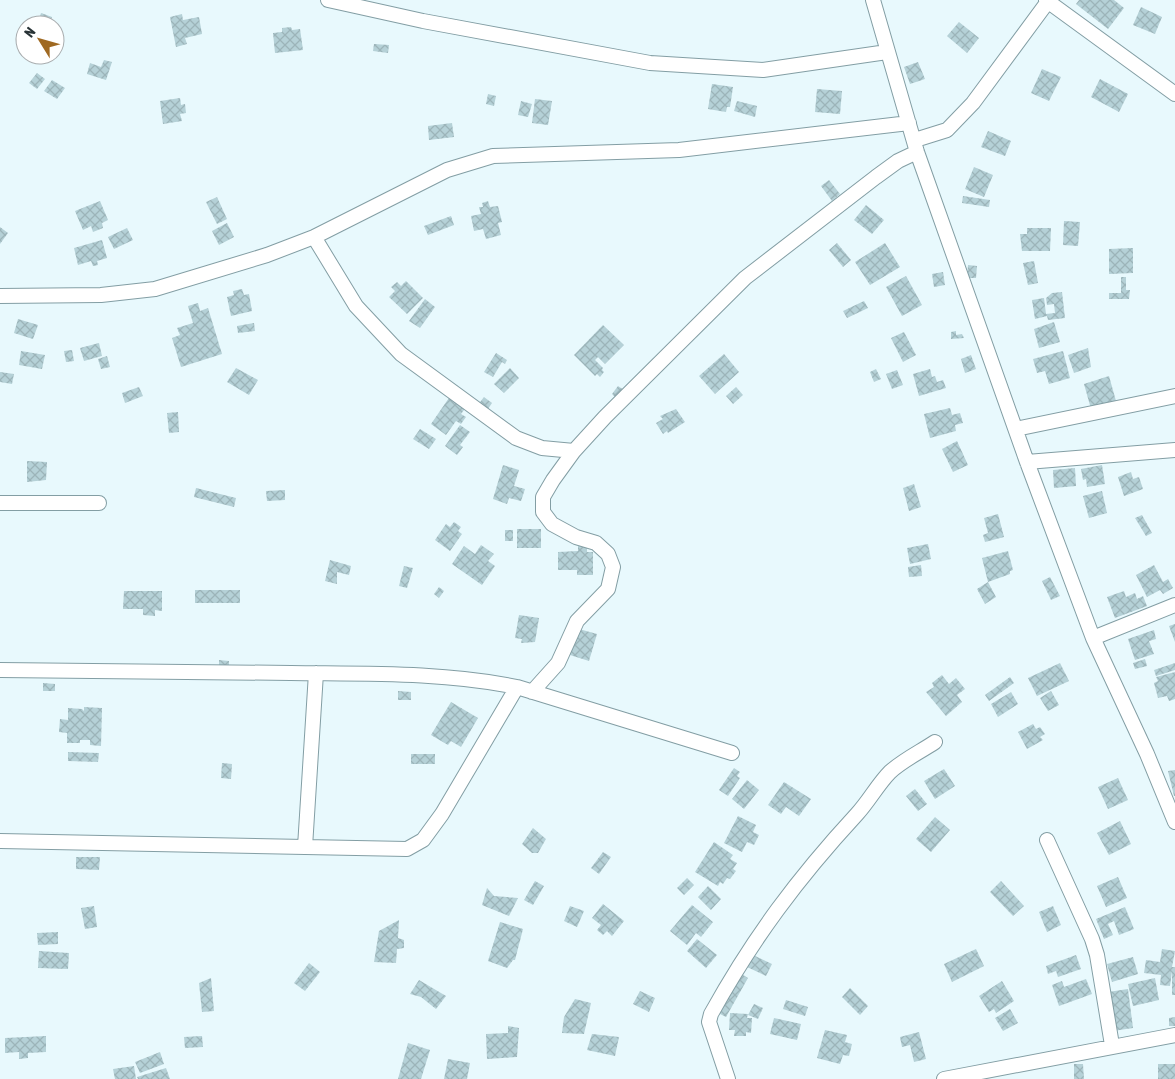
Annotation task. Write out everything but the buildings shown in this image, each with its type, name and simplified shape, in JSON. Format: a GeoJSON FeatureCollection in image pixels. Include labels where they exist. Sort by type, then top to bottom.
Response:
{"type":"FeatureCollection","features":[{"type":"Feature","properties":{"kind":"street"},"geometry":{"type":"LineString","coordinates":[[328,0],[423,21],[631,59],[687,66],[763,70],[887,52]]}},
{"type":"Feature","properties":{"kind":"street"},"geometry":{"type":"LineString","coordinates":[[872,0],[916,146],[1027,462],[1093,638],[1148,754],[1175,822]]}},
{"type":"Feature","properties":{"kind":"street"},"geometry":{"type":"LineString","coordinates":[[532,692],[558,663],[577,621],[608,589],[613,567],[608,554],[596,543],[576,537],[552,524],[543,512],[543,497],[574,451],[745,278],[916,146],[947,130],[973,103],[1048,0],[1175,94]]}},
{"type":"Feature","properties":{"kind":"street"},"geometry":{"type":"LineString","coordinates":[[0,296],[101,295],[155,289],[267,255],[314,237],[447,170],[493,156],[679,150],[909,123]]}},
{"type":"Feature","properties":{"kind":"street"},"geometry":{"type":"LineString","coordinates":[[314,237],[356,306],[401,354],[516,438],[542,448],[574,451]]}},
{"type":"Feature","properties":{"kind":"street"},"geometry":{"type":"LineString","coordinates":[[1016,429],[1175,396]]}},
{"type":"Feature","properties":{"kind":"street"},"geometry":{"type":"LineString","coordinates":[[1027,462],[1175,450]]}},
{"type":"Feature","properties":{"kind":"street"},"geometry":{"type":"LineString","coordinates":[[0,503],[99,504]]}},
{"type":"Feature","properties":{"kind":"street"},"geometry":{"type":"LineString","coordinates":[[1093,638],[1175,605]]}},
{"type":"Feature","properties":{"kind":"street"},"geometry":{"type":"LineString","coordinates":[[0,670],[316,673],[442,676],[482,679],[517,687],[732,753]]}},
{"type":"Feature","properties":{"kind":"street"},"geometry":{"type":"LineString","coordinates":[[304,847],[316,673]]}},
{"type":"Feature","properties":{"kind":"street"},"geometry":{"type":"LineString","coordinates":[[0,841],[407,849],[423,840],[442,814],[517,687]]}},
{"type":"Feature","properties":{"kind":"street"},"geometry":{"type":"LineString","coordinates":[[728,1079],[709,1022],[711,1014],[739,963],[765,924],[806,870],[862,809],[889,773],[934,742]]}},
{"type":"Feature","properties":{"kind":"street"},"geometry":{"type":"LineString","coordinates":[[1047,840],[1097,955],[1112,1045]]}},
{"type":"Feature","properties":{"kind":"street"},"geometry":{"type":"LineString","coordinates":[[944,1079],[1112,1045],[1175,1035]]}}]}
